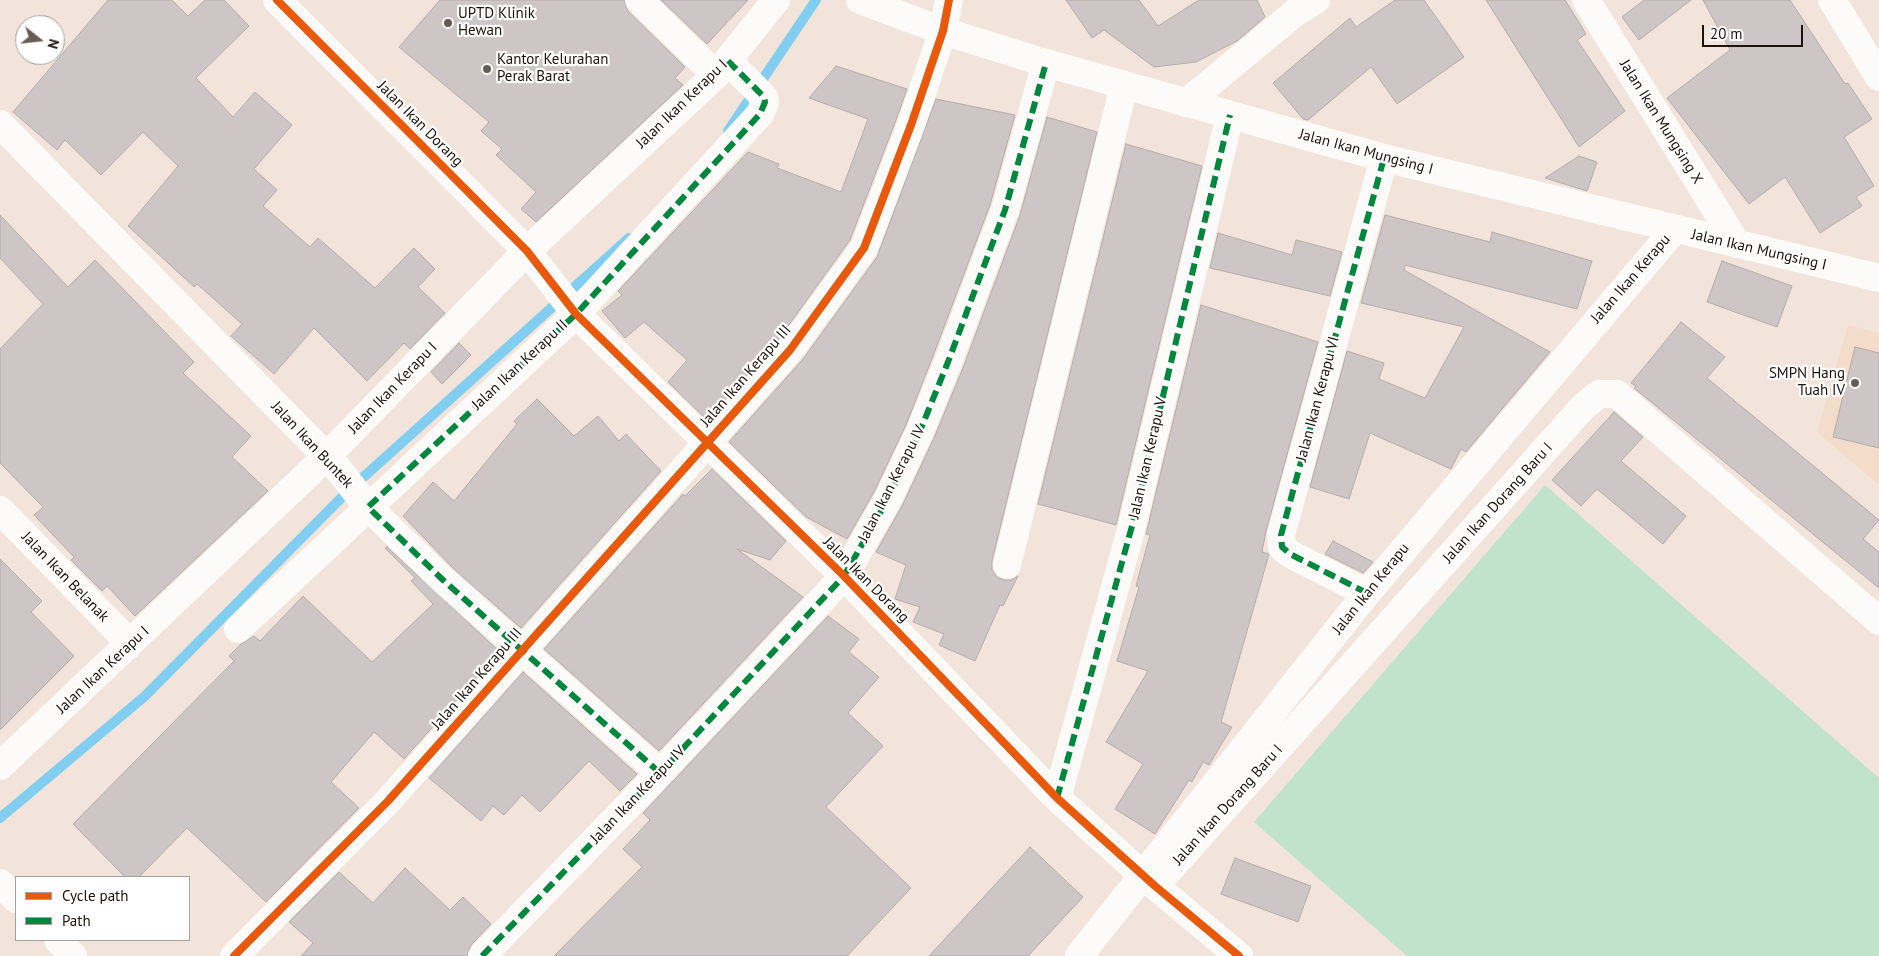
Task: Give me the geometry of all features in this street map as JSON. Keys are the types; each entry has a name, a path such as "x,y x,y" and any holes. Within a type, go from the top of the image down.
{"street":[{"name":"Jalan Ikan Dorang","path":"277,0 534,260 572,310 844,576 1057,798 1149,881 1239,956"},
{"path":"639,0 722,68"},
{"name":"Jalan Ikan Kerapu I","path":"0,766 330,461 534,260 722,68 776,0"},
{"name":"Jalan Ikan Mungsing I","path":"860,0 943,31 1186,103 1384,158 1674,230 1879,278"},
{"name":"Jalan Ikan Kerapu III","path":"234,956 388,801 790,350 864,248 892,178 943,31 949,0"},
{"path":"1186,103 1296,12 1316,0"},
{"name":"Jalan Ikan Mungsing X","path":"1586,0 1737,244"},
{"path":"1832,0 1879,77"},
{"name":"Jalan Ikan Kerapu IV","path":"482,956 660,773 844,576 888,499 920,431 948,362 1005,210 1046,62"},
{"name":"Jalan Ikan Kerapu II","path":"238,629 363,500 572,310 760,114 765,102 764,97 722,68"},
{"path":"1007,564 1124,85"},
{"name":"Jalan Ikan Kerapu V","path":"1057,798 1132,526 1230,115"},
{"name":"Jalan Ikan Buntek","path":"0,124 330,461 363,500 443,580 660,773"},
{"name":"Jalan Ikan Kerapu VI","path":"1367,593 1290,554 1282,547 1281,535 1384,158"},
{"name":"Jalan Ikan Kerapu","path":"1079,956 1149,881 1367,593 1674,230"},
{"name":"Jalan Ikan Dorang Baru I","path":"1149,881 1584,406 1599,394 1617,394 1879,621"},
{"name":"Jalan Ikan Belanak","path":"0,510 118,631 128,646"},
{"path":"0,883 15,898"},
{"path":"59,941 73,956"}],"shaded area":[{"name":"SMPN Hang Tuah IV","path":"1848,325 1879,333 1879,485 1817,432"}],"green space":[{"path":"1545,485 1879,778 1879,956 1407,956 1254,822"}],"building":[{"path":"108,0 172,0 188,16 205,0 224,0 249,26 196,78 233,117 255,92 292,125 254,169 277,190 263,206 310,247 318,238 375,288 414,248 435,269 418,287 445,313 410,349 404,343 367,381 314,328 274,374 231,336 242,324 197,284 194,287 128,226 178,166 143,132 101,175 65,140 57,150 13,112 53,65 65,65 65,51"},
{"path":"440,0 624,0 628,11 685,67 675,78 683,85 536,222 521,209 536,192 496,155 502,149 481,131 489,122 399,47"},
{"path":"661,0 748,0 707,44"},
{"path":"1066,0 1139,0 1158,26 1199,0 1257,0 1265,17 1237,41 1196,62 1154,67 1104,30 1092,38"},
{"path":"1395,0 1424,0 1464,57 1397,104 1371,67 1308,120 1303,119 1273,83 1350,18 1356,27"},
{"path":"1486,0 1565,0 1586,34 1577,40 1625,111 1579,147"},
{"path":"1644,0 1691,0 1639,40 1622,17"},
{"path":"1703,0 1790,0 1845,84 1848,83 1872,119 1844,137 1874,186 1856,197 1862,206 1820,233 1785,177 1749,204 1667,98 1730,50"},
{"path":"836,66 907,89 896,120 850,240 778,340 707,420 668,382 687,360 644,322 625,338 602,311 622,295 618,291 748,152 779,164 777,168 841,192 868,119 809,98"},
{"path":"936,99 1015,115 990,205 906,425 874,492 847,539 806,517 729,442 803,359 877,257"},
{"path":"1047,117 1097,132 992,561 992,570 997,577 1011,580 1018,576 1003,606 1000,605 975,661 939,645 944,634 913,622 920,607 895,599 906,565 876,552 902,506 934,438 963,368 1020,215"},
{"path":"1126,144 1202,166 1116,525 1038,504"},
{"path":"1579,156 1597,162 1587,191 1545,178"},
{"path":"0,215 68,287 95,260 194,362 183,373 251,436 232,457 268,491 135,616 107,586 102,591 71,560 74,557 34,515 43,507 0,463 0,349 43,304 0,258"},
{"path":"1385,215 1490,242 1492,232 1592,261 1577,309 1405,265 1404,270 1550,352 1466,452 1461,449 1451,469 1370,433 1349,499 1310,487 1347,351 1384,363 1379,379 1425,398 1464,327 1361,303"},
{"path":"1218,233 1292,255 1296,240 1342,252 1330,296 1210,268"},
{"path":"1722,261 1792,286 1777,327 1707,302"},
{"path":"1201,305 1318,342 1266,531 1262,552 1269,554 1221,722 1232,727 1209,765 1203,762 1192,782 1189,780 1155,834 1115,809 1143,764 1106,742 1148,671 1117,661 1139,587 1136,586 1150,535 1146,534"},
{"path":"1681,322 1725,357 1707,378 1879,520 1863,539 1879,552 1879,588 1634,388 1636,386 1631,383"},
{"path":"459,343 471,355 442,384 431,372"},
{"path":"1855,347 1879,353 1879,448 1833,437"},
{"path":"537,399 574,436 598,416 619,441 626,434 661,471 521,628 454,569 403,516 433,482 454,501 517,424 514,421"},
{"path":"1614,412 1643,437 1621,461 1686,516 1663,544 1597,489 1581,506 1552,480"},
{"path":"712,469 786,541 770,560 737,549 803,597 659,751 544,649 683,494 685,496"},
{"path":"1333,541 1373,562 1363,573 1325,554"},
{"path":"387,547 500,652 404,759 374,732 331,782 359,808 266,902 187,828 140,876 124,876 73,824 234,661 229,656 241,644 254,636 260,641 303,596 372,662 433,604 411,581 415,578 385,548"},
{"path":"0,559 42,601 31,612 74,656 0,730"},
{"path":"828,616 859,639 849,652 879,677 848,713 883,746 826,807 911,888 847,956 554,956 642,867 623,849 650,820 643,813"},
{"path":"523,672 637,774 620,791 589,761 540,812 522,795 504,815 493,806 481,821 429,778"},
{"path":"1030,847 1083,897 1028,956 929,956"},
{"path":"1235,858 1311,886 1298,922 1221,894"},
{"path":"405,868 450,910 463,897 491,924 471,945 467,956 301,956 313,943 289,922 339,872 373,903"}],"waterway":[{"path":"728,131 816,0"},
{"path":"0,818 145,696 348,491 629,238"}],"marked path":[{"path":"660,773 443,580 368,507 576,314 760,114 765,102 764,97 728,61"},
{"path":"482,956 660,773 844,576 888,499 920,431 948,362 1005,210 1046,63"},
{"path":"1057,798 1132,526 1230,115"},
{"path":"1367,593 1290,554 1282,547 1281,535 1384,158"}],"cycle path":[{"path":"277,0 527,251 576,314 844,576 1057,798 1155,886 1239,956"},
{"path":"234,956 388,801 790,350 864,248 911,125 943,31 949,0"}],"place":[{"name":"UPTD Klinik Hewan","path":"448,23"},
{"name":"Kantor Kelurahan Perak Barat","path":"487,69"},
{"name":"SMPN Hang Tuah IV","path":"1855,383"}]}
